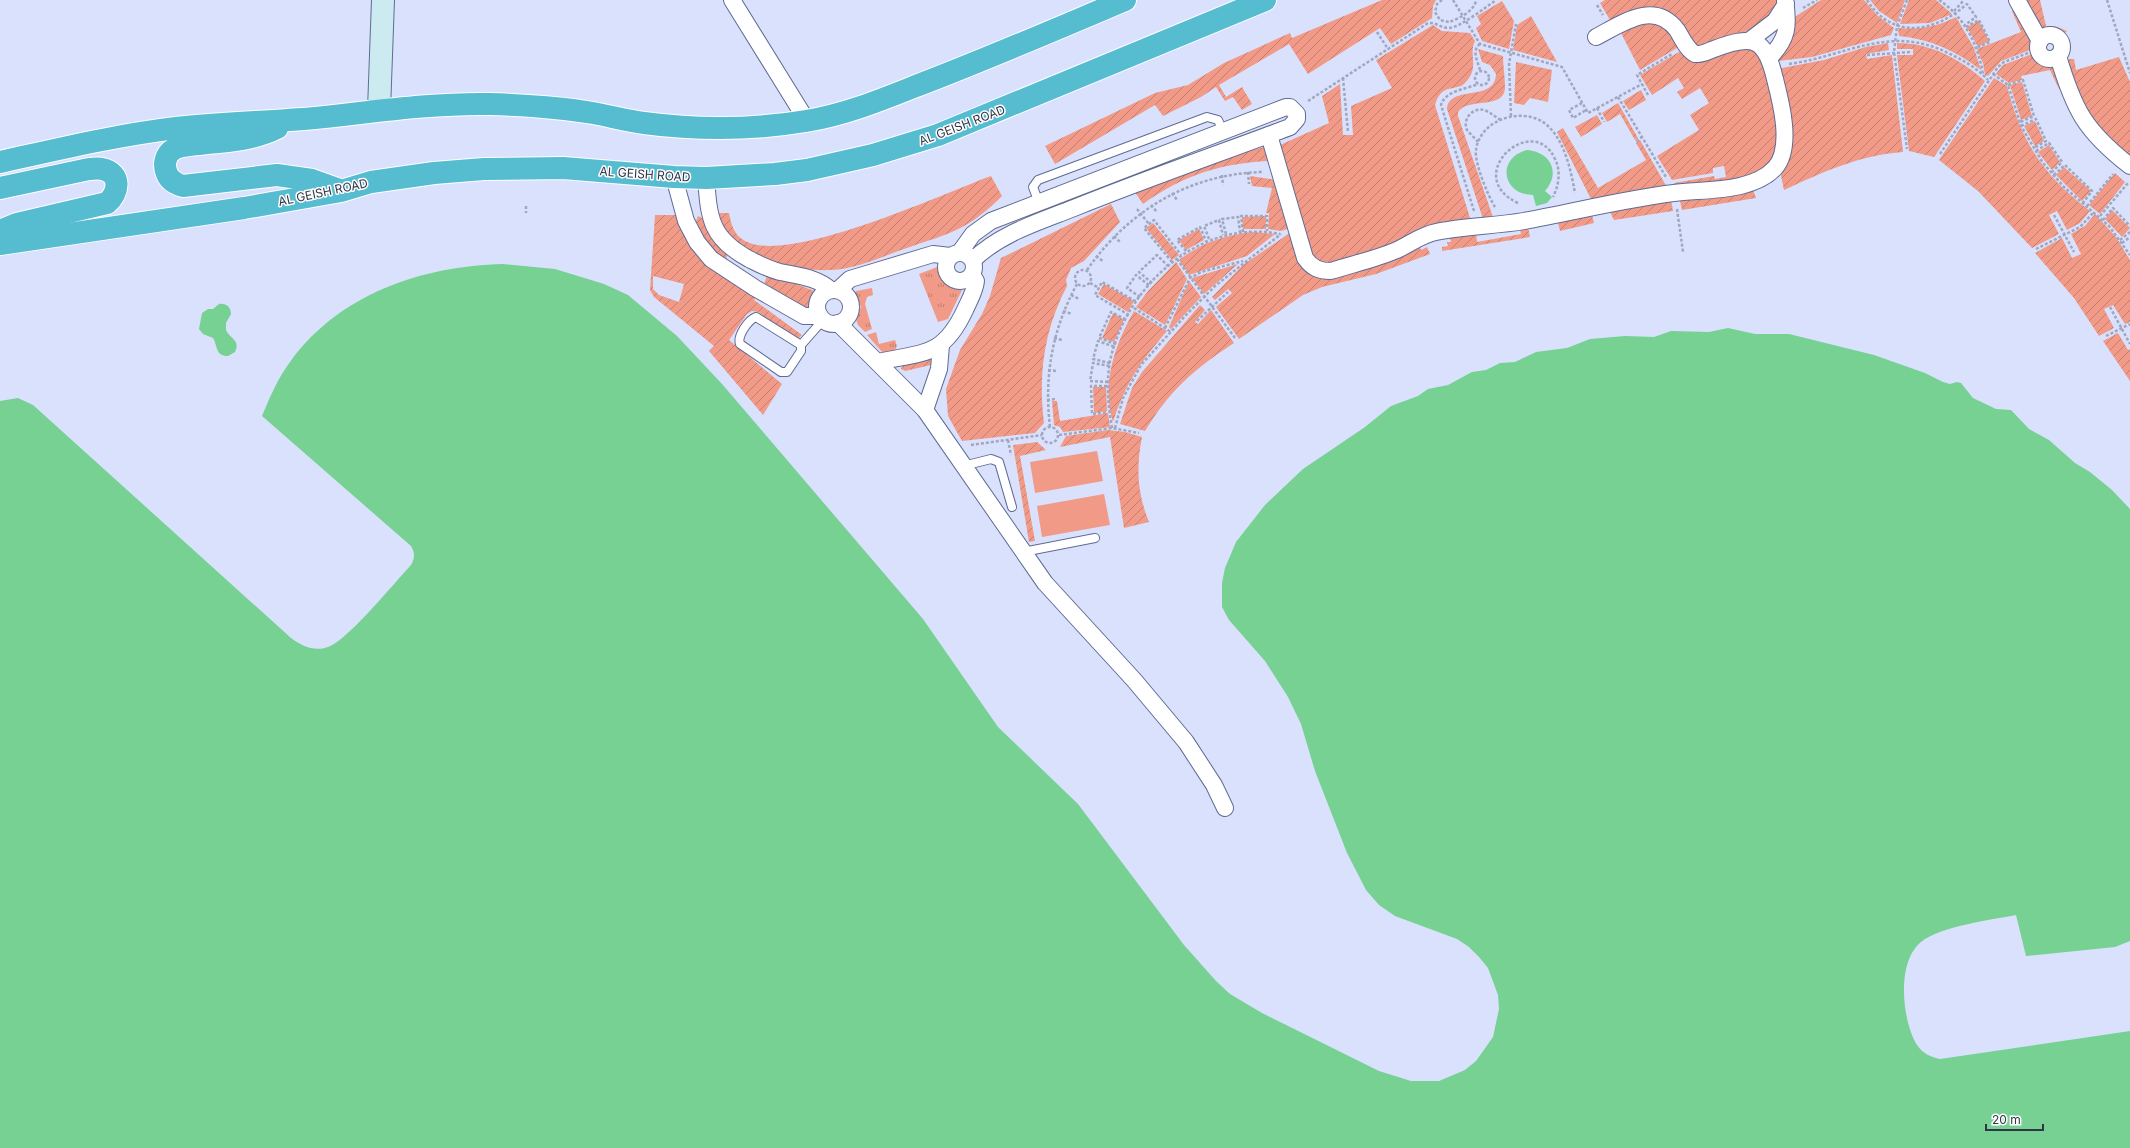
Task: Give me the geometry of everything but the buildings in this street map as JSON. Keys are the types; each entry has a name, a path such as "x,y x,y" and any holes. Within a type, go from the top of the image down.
{"highway":[{"name":"AL GEISH ROAD","path":"0,244 195,215 341,191 384,180 484,169 571,168 674,177 706,178 775,174 808,170 906,146 1002,110 1209,22 1265,0"},
{"path":"0,162 126,135 221,123 292,120 432,105 486,104 539,106 590,113 642,123 694,128 746,128 807,121 865,105 905,91 1032,40 1115,2"},
{"path":"292,120 274,129 243,139 184,146 174,149 166,157 165,168 167,174 173,182 183,186 277,175 312,180 341,191"},
{"path":"0,188 89,169 102,168 110,172 116,180 117,189 114,197 107,203 18,224 0,231"}],"street":[{"path":"379,110 383,0"},
{"path":"732,0 807,121"},
{"path":"2017,0 2040,45 2046,36 2057,37 2062,46 2058,56 2070,92 2088,127 2110,151 2125,173"},
{"path":"1596,37 1637,16 1650,13 1657,14 1670,21 1692,53 1699,54 1736,41 1750,40 1768,29 1781,13 1786,2"},
{"path":"1770,62 1787,30 1788,19 1786,2"},
{"path":"1269,134 1305,258 1313,267 1325,272 1331,272 1395,250 1428,234 1536,218 1674,193 1737,187 1767,175 1779,162 1785,136 1781,106 1766,51 1750,40"},
{"path":"878,362 922,352 941,345 950,336 974,291 976,281 964,261 967,240 982,227 992,221 1286,107 1294,110 1297,119 1294,124 1126,187 1015,232 964,261 933,254 850,279 835,290 820,297 818,303 827,320 878,362 924,410 1045,583 1170,722 1200,764 1225,808"},
{"path":"674,177 680,206 691,233 703,250 727,271 804,316 827,320 849,316 851,304 849,297 816,280 768,268 738,253 720,238 714,228 708,205 706,178"},
{"path":"727,271 738,253"},
{"path":"758,289 768,268"},
{"path":"924,410 939,369 941,345"}],"lane":[{"path":"1039,203 1033,187 1034,182 1038,180 1207,117 1218,120 1223,131"},
{"path":"801,345 758,317 751,319 739,338 740,344 784,373 789,369 801,351 801,345 827,320"},
{"path":"962,466 991,460 999,462 1012,507"},
{"path":"1023,552 1094,538"}],"path":[{"path":"1442,0 1435,12 1440,20 1448,22 1462,16 1474,7 1476,0"},
{"path":"1453,0 1480,44 1562,67 1588,113 1642,84"},
{"path":"1867,0 1882,17 1897,26 1918,28 1931,26 1967,4 1976,17 1965,26"},
{"path":"1907,0 1897,26 1894,39 1894,52 1907,149"},
{"path":"1955,12 1964,0"},
{"path":"2107,0 2130,73"},
{"path":"1294,110 1428,23 1450,28 1496,1"},
{"path":"1941,1 1955,12 1965,26 1976,48 1983,75"},
{"path":"1965,26 1979,20 1990,42 1976,48"},
{"path":"1511,116 1510,53 1516,24"},
{"path":"1377,32 1388,49"},
{"path":"1770,62 1828,56 1894,39 1928,44 1958,57 1988,80"},
{"path":"1480,44 1476,46 1475,52 1480,70"},
{"path":"1940,154 1988,80 2004,62 2040,45"},
{"path":"1648,95 1637,75 1687,46"},
{"path":"1867,55 1912,52"},
{"path":"1478,84 1474,77 1480,70"},
{"path":"1479,227 1441,105 1448,95 1478,84 1486,84 1488,80 1487,73 1480,70"},
{"path":"1993,74 2008,85 2021,126 2051,173 2083,203 2100,216 2121,241 2130,255"},
{"path":"1343,78 1348,132"},
{"path":"2008,85 2023,80 2034,116 2020,122"},
{"path":"1618,97 1674,193 1683,252"},
{"path":"1582,103 1568,110 1573,118 1586,110"},
{"path":"1597,108 1604,122"},
{"path":"1478,142 1467,129 1466,119 1469,114 1473,111 1483,110 1501,120"},
{"path":"1536,218 1526,207 1507,197 1498,185 1496,179 1498,165 1505,152 1510,147 1523,142 1530,141 1543,146 1553,155 1557,163 1558,186 1548,208 1536,218 1524,216 1521,213 1500,210 1493,204 1476,158 1478,142 1484,133 1501,120 1511,116 1530,116 1548,126 1554,134 1569,166 1579,209"},
{"path":"2021,126 2036,120 2046,141 2034,148"},
{"path":"1636,141 1642,137"},
{"path":"2036,151 2049,144 2062,162 2051,173"},
{"path":"2054,175 2065,165 2092,191 2083,203"},
{"path":"1248,172 1249,184"},
{"path":"1087,270 1096,256 1114,236 1140,213 1172,192 1222,175 1248,172 1281,172"},
{"path":"2087,206 2125,173"},
{"path":"2100,216 2125,173"},
{"path":"1222,175 1224,185"},
{"path":"1172,192 1177,200"},
{"path":"1151,205 1157,212"},
{"path":"526,206 526,213"},
{"path":"2103,220 2113,208 2130,226"},
{"path":"1137,209 1149,224"},
{"path":"2036,249 2065,235 2084,223 2094,212"},
{"path":"2054,214 2074,252"},
{"path":"1224,235 1222,219 1238,216 1241,232"},
{"path":"1241,232 1241,216 1267,216 1267,231"},
{"path":"1172,262 1144,228 1154,220 1182,255"},
{"path":"1208,240 1204,226 1219,220 1224,235"},
{"path":"1113,428 1123,398 1134,375 1171,332 1204,297 1246,260 1296,224"},
{"path":"1186,251 1177,240 1188,232 1200,227 1208,240"},
{"path":"1113,428 1108,412 1107,384 1115,345 1129,315 1140,297 1151,284 1172,262 1186,251 1208,240 1241,232 1267,231 1281,234"},
{"path":"2121,241 2130,232"},
{"path":"1114,236 1121,243"},
{"path":"2121,241 2130,237"},
{"path":"1151,284 1140,272 1144,267 1157,255 1168,266"},
{"path":"1096,256 1104,262"},
{"path":"1176,259 1234,338"},
{"path":"1165,328 1190,278 1201,272 1246,260"},
{"path":"1050,427 1047,400 1048,370 1054,338 1063,311 1076,284 1075,274 1081,269 1087,270"},
{"path":"1076,284 1085,286 1090,282 1091,277 1087,270"},
{"path":"1140,297 1127,288 1136,275 1151,284"},
{"path":"1090,282 1099,288"},
{"path":"1129,315 1095,295 1102,282 1137,302"},
{"path":"1197,321 1228,292"},
{"path":"1071,295 1080,298"},
{"path":"2110,307 2130,344"},
{"path":"1134,308 1171,332"},
{"path":"1063,311 1072,314"},
{"path":"1115,345 1099,338 1111,312 1127,320"},
{"path":"2106,336 2130,324"},
{"path":"1054,338 1062,340"},
{"path":"1110,365 1093,359 1098,342 1115,345"},
{"path":"1107,384 1090,382 1090,376 1093,363 1110,365"},
{"path":"1048,370 1057,371"},
{"path":"1107,384 1090,386 1092,414 1108,412"},
{"path":"1047,400 1056,399"},
{"path":"1050,427 1056,429 1059,435 1058,440 1051,444 1046,442 1042,435 1044,430 1050,427"},
{"path":"1059,435 1113,428 1139,433"},
{"path":"950,448 1042,435"}],"green space":[{"path":"1382,0 1436,0 1433,6 1432,18 1391,44 1380,28 1308,74 1289,44 1219,85 1226,97 1242,87 1252,104 1242,110 1233,97 1225,101 1216,87 1201,97 1163,116 1155,105 1055,164 1045,146 1155,93 1188,85 1224,63 1290,33 1292,38"},
{"path":"1605,0 1781,0 1765,24 1700,49 1661,9 1650,6 1610,20 1600,3"},
{"path":"1821,0 1864,0 1878,16 1894,28 1891,35 1812,57 1778,61 1785,51 1789,41 1793,18"},
{"path":"1870,0 1905,0 1897,23 1879,11"},
{"path":"1909,0 1936,0 1952,14 1930,23 1900,24"},
{"path":"2023,0 2040,0 2046,26 2055,26 2067,31 2063,35 2052,30 2038,30"},
{"path":"1502,1 1514,21 1509,49 1482,41 1476,28 1481,24 1477,16"},
{"path":"2018,9 2035,48 2001,61 1988,76 1985,75 1983,63 1977,49 2021,32 2012,11"},
{"path":"1531,16 1557,62 1513,50 1517,25"},
{"path":"1956,17 1974,48 1981,70 1962,57 1942,47 1921,40 1899,36 1898,28 1914,29 1928,27"},
{"path":"1653,18 1682,45 1640,70 1621,33 1639,22"},
{"path":"1979,21 1989,41 1978,47 1967,27"},
{"path":"1433,25 1442,31 1470,33 1475,41 1473,46 1473,66 1470,76 1462,85 1446,90 1442,93 1435,105 1471,221 1327,267 1312,260 1280,145 1329,123 1322,96 1340,84 1343,135 1353,135 1351,106 1392,88 1376,60"},
{"path":"1739,43 1760,53 1778,122 1775,162 1742,180 1676,188 1674,183 1714,176 1715,179 1726,177 1724,166 1713,168 1713,173 1672,180 1657,156 1699,130 1690,115 1709,103 1700,88 1682,99 1677,92 1684,88 1678,78 1652,95 1640,75 1684,49"},
{"path":"1888,43 1889,50 1866,54 1867,59 1892,55 1903,152 1872,157 1842,165 1784,190 1780,171 1777,69 1824,60 1866,47"},
{"path":"1897,43 1933,49 1955,59 1985,81 1934,157 1909,151 1897,55 1913,55 1913,49 1897,49"},
{"path":"1478,49 1503,56 1505,84 1503,95 1499,99 1469,105 1458,112 1458,116 1493,217 1483,219 1447,109 1450,102 1455,97 1481,91 1494,83 1496,74 1490,65 1482,62"},
{"path":"2037,52 2043,60 2053,62 2064,88 2059,89 2050,70 2021,76 2022,80 2009,83 1996,74 2003,65"},
{"path":"2119,57 2130,82 2130,162 2089,118 2068,66 2069,59 2074,59 2076,70"},
{"path":"1516,62 1552,70 1548,102 1530,98 1524,105 1514,103"},
{"path":"1994,78 2007,86 2019,124 2036,156 2060,185 2090,211 2080,223 2067,230 2057,211 2049,215 2059,234 2032,248 1978,191 1939,160"},
{"path":"2022,82 2032,116 2021,120 2010,85"},
{"path":"1641,90 1646,100 1629,110 1623,101"},
{"path":"1618,103 1638,138 1635,140 1620,114 1607,122 1602,113"},
{"path":"1597,115 1602,124 1581,137 1575,127"},
{"path":"2035,121 2044,141 2035,146 2024,126"},
{"path":"1563,128 1598,188 1646,160 1636,143 1640,140 1668,189 1593,203 1557,132"},
{"path":"2049,145 2060,162 2052,170 2038,152"},
{"path":"1268,146 1273,161 1238,164 1205,172 1173,185 1143,204 1132,188 1229,156"},
{"path":"2064,167 2091,191 2082,201 2056,175"},
{"path":"2115,173 2125,182 2100,214 2089,205"},
{"path":"991,176 1002,196 993,205 969,223 957,230 870,262 841,269 815,270 792,267 751,253 731,238 726,231 719,213 729,213 732,225 738,236 745,241 766,246 795,244 829,236 866,224"},
{"path":"1250,176 1277,180 1289,227 1287,229 1280,231 1268,229 1269,213 1266,213 1272,188 1252,186"},
{"path":"1751,185 1756,198 1682,210 1679,197"},
{"path":"1671,199 1673,211 1614,220 1608,208"},
{"path":"1111,204 1120,222 1084,261 1071,268 1066,280 1067,286 1053,319 1048,336 1043,370 1042,405 1044,423 1035,433 962,441 948,416 946,389 960,350 982,314 990,296 1001,258"},
{"path":"2112,210 2130,228 2122,237 2105,219"},
{"path":"1591,211 1594,223 1560,231 1557,219"},
{"path":"2095,214 2116,237 2130,260 2130,322 2125,324 2113,305 2104,309 2114,328 2099,336 2074,298 2035,253 2062,238 2072,258 2081,254 2071,234 2085,226"},
{"path":"655,215 676,215 690,242 708,263 730,281 757,296 754,300 802,335 798,339 758,312 752,311 747,314 729,340 782,384 763,415 709,351 714,346 654,297 650,290","holes":["653,276 684,284 679,302 659,295 653,289"]},
{"path":"698,216 702,218 711,237 727,255 726,261 724,261 706,243 696,221"},
{"path":"1266,216 1266,229 1243,229 1242,217"},
{"path":"1153,223 1179,255 1172,260 1146,228"},
{"path":"1528,227 1530,237 1442,251 1442,247 1448,246 1447,242 1451,242 1450,237 1476,233 1477,242 1521,234 1520,229 1497,233 1496,229"},
{"path":"1199,229 1204,240 1186,250 1179,240"},
{"path":"1294,230 1309,268 1419,244 1421,250 1427,247 1430,254 1376,274 1322,287 1303,295 1239,339 1216,307 1232,293 1228,289 1215,300 1212,297 1243,265"},
{"path":"1252,232 1275,234 1247,256 1189,275 1179,260 1205,244 1232,235"},
{"path":"1176,262 1187,279 1165,325 1136,307 1148,291"},
{"path":"1238,264 1204,294 1192,278"},
{"path":"937,267 944,279 962,290 948,319 938,322 919,274"},
{"path":"768,273 817,292 813,300 811,310 764,284"},
{"path":"1189,281 1201,297 1171,329 1169,327"},
{"path":"1104,284 1134,301 1128,312 1098,294"},
{"path":"872,288 873,295 867,297 865,304 872,329 865,332 858,325 855,317 861,307 854,294 856,291"},
{"path":"1200,305 1205,310 1195,322 1198,324 1211,310 1234,343 1206,362 1184,381 1164,403 1145,431 1120,424 1132,388 1142,372"},
{"path":"1134,311 1167,331 1141,363 1123,395 1113,422 1110,408 1109,379 1121,337"},
{"path":"1113,313 1124,320 1114,342 1102,338"},
{"path":"876,332 879,344 895,340 897,346 894,352 884,354 867,335"},
{"path":"2118,333 2128,350 2130,349 2130,381 2103,341"},
{"path":"929,358 932,361 931,365 905,371 901,369 903,365"},
{"path":"1093,387 1106,387 1107,411 1094,413"},
{"path":"1052,401 1057,401 1060,421 1108,413 1110,427 1063,432 1060,427 1054,425"},
{"path":"1108,430 1125,432 1142,437 1138,470 1142,501 1149,522 1124,528 1110,437 1060,447 1066,436"},
{"path":"1037,442 1046,450 1020,456 1035,541 1029,542 1013,445"},
{"path":"1097,451 1103,481 1035,493 1030,462"},
{"path":"1104,494 1110,525 1042,537 1037,506"}],"shaded area":[{"path":"1527,150 1542,155 1547,159 1551,164 1553,171 1550,184 1545,191 1552,197 1547,203 1536,206 1533,195 1523,193 1515,189 1509,183 1507,176 1507,168 1510,160 1517,154"},
{"path":"503,264 555,269 604,284 628,295 677,336 722,384 923,619 998,727 1078,804 1184,945 1216,981 1230,994 1262,1013 1379,1071 1411,1081 1439,1081 1465,1070 1476,1061 1493,1037 1499,1009 1498,995 1488,968 1469,947 1457,939 1395,916 1379,905 1366,890 1347,853 1315,771 1301,724 1288,697 1265,661 1229,620 1222,607 1222,583 1225,568 1236,542 1265,505 1303,469 1365,427 1391,406 1418,396 1428,389 1448,385 1472,372 1486,370 1500,363 1515,362 1536,352 1567,348 1590,339 1625,336 1654,337 1671,331 1709,332 1728,328 1755,334 1789,334 1874,355 1925,373 1950,384 1957,382 1961,383 1973,398 1996,409 2011,410 2029,429 2049,440 2075,463 2090,472 2112,490 2130,509 2130,941 2115,947 2026,956 2016,915 1953,928 1930,936 1921,942 1913,951 1908,963 1905,977 1905,1007 1912,1035 1917,1045 1927,1055 1940,1059 2130,1031 2130,1148 0,1148 0,401 18,398 33,405 291,638 308,647 318,649 328,647 347,634 371,610 411,565 414,558 414,553 411,546 262,416 271,395 290,362 310,338 333,318 358,302 384,288 413,278 473,266"},
{"path":"219,304 226,305 230,309 231,314 226,323 226,330 237,345 235,352 228,356 221,354 213,338 203,334 199,329 202,313 208,309 213,309"}]}
